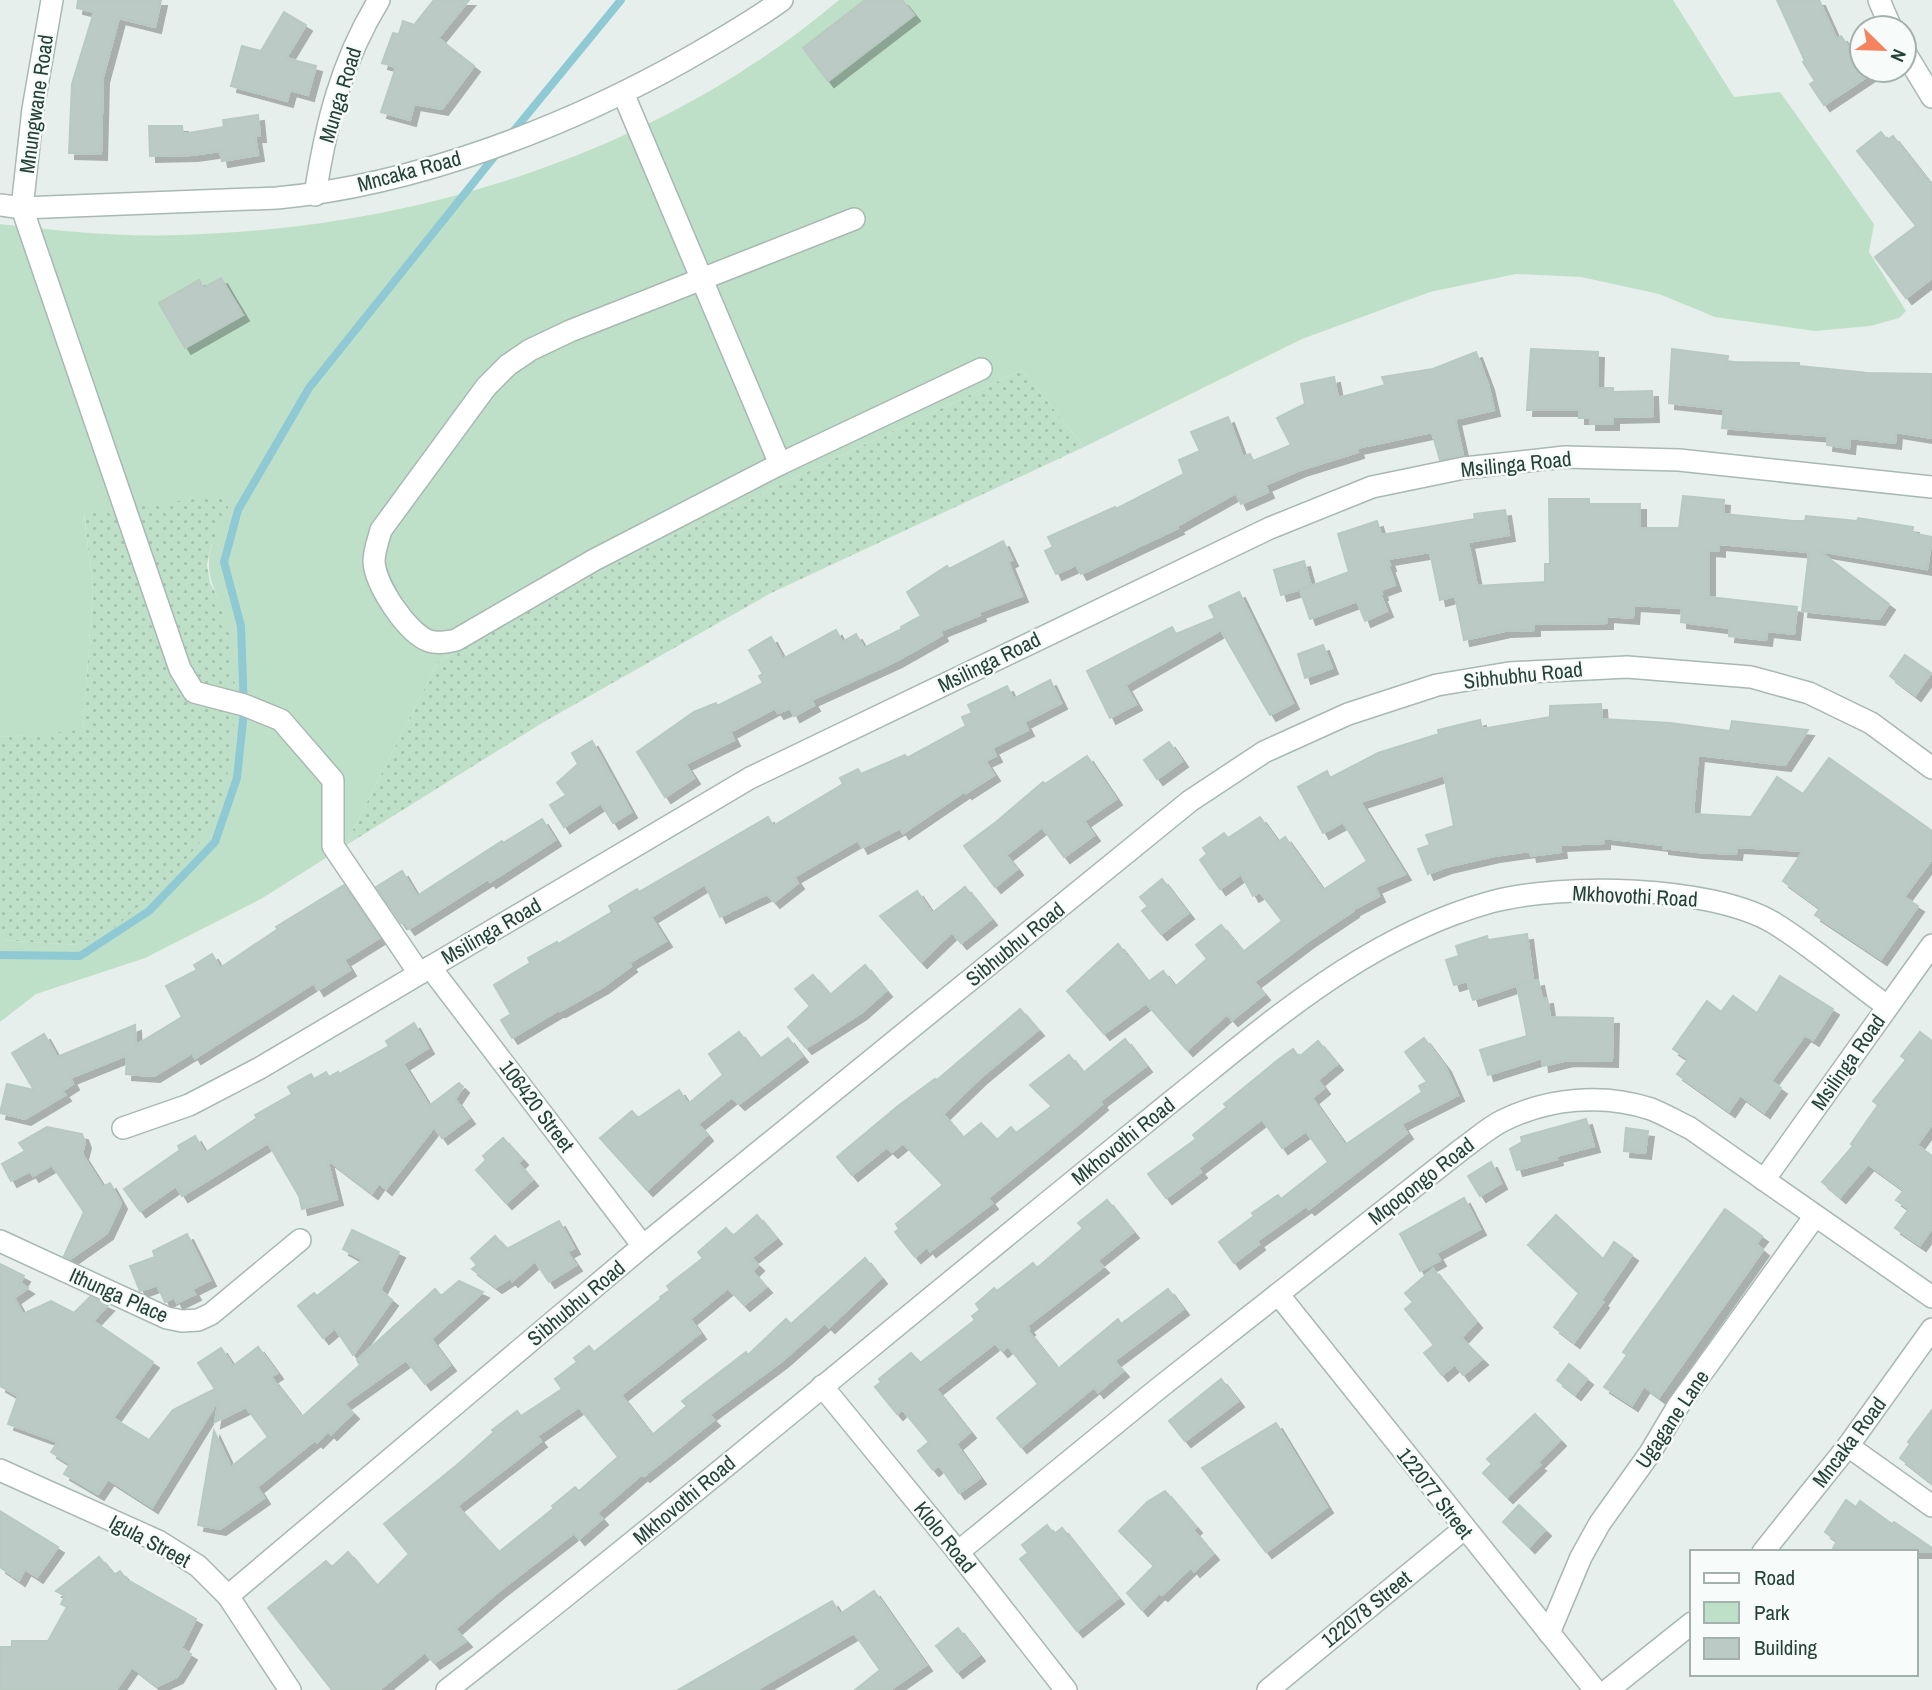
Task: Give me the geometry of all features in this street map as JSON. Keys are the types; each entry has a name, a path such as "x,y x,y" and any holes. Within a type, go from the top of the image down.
{"street":[{"name":"Mnungwane Road","path":"22,208 33,109 52,0"},
{"name":"Munga Road","path":"315,195 325,135 341,79 360,30 379,0"},
{"name":"Mncaka Road","path":"0,205 22,208 315,195 439,166 548,127 623,93 754,21 782,0"},
{"path":"1918,74 1932,97"},
{"path":"623,93 780,464"},
{"name":"106420 Street","path":"22,208 180,669 194,692 244,705 281,720 332,780 333,846 424,970 643,1246"},
{"path":"854,219 570,331 530,350 508,365 486,387 381,530 375,548 377,579 388,599 417,634 431,642 456,640 594,560 780,464 981,369"},
{"name":"Msilinga Road","path":"123,1128 189,1105 260,1068 750,778 1270,528 1372,487 1464,468 1564,457 1679,460 1932,486"},
{"name":"Sibhubhu Road","path":"228,1596 643,1246 1190,801 1264,752 1348,714 1437,685 1508,673 1627,667 1751,677 1809,692 1871,723 1932,768"},
{"name":"Mkhovothi Road","path":"447,1690 589,1579 1272,1020 1356,961 1430,922 1494,901 1581,889 1672,895 1727,903 1772,922 1887,1006"},
{"name":"Msilinga Road","path":"1764,1180 1932,944"},
{"name":"Mqoqongo Road","path":"958,1552 1278,1294 1491,1128 1501,1121 1544,1105 1578,1099 1616,1100 1652,1110 1690,1128 1932,1297"},
{"name":"Ugagane Lane","path":"1549,1633 1581,1557 1600,1523 1650,1453 1678,1406 1815,1216"},
{"name":"Ithunga Place","path":"0,1241 141,1307 182,1321 198,1320 211,1314 299,1240"},
{"name":"122077 Street","path":"1278,1294 1595,1690"},
{"name":"Mncaka Road","path":"1765,1550 1848,1446 1932,1329"},
{"name":"Klolo Road","path":"822,1386 958,1552 1066,1690"},
{"path":"1848,1446 1932,1506"},
{"name":"Igula Street","path":"0,1470 158,1541 198,1566 228,1596 290,1690"},
{"name":"122078 Street","path":"1268,1690 1464,1529"},
{"path":"1608,1690 1690,1625"}],"green space":[{"path":"839,0 1673,0 1734,97 1780,92 1874,224 1869,252 1906,311 1899,318 1870,326 1815,331 1715,317 1659,294 1581,277 1516,274 1430,292 1302,339 1084,447 1022,370 613,564 438,662 345,846 261,899 145,958 36,994 0,1022 0,940 80,945 220,601 213,586 209,559 215,535 233,495 84,514 93,590 83,731 0,737 0,224 89,233 179,235 268,229 356,217 444,199 529,173 612,140 692,101 768,54"},
{"path":"1022,370 1084,447 771,593 542,723 345,846 438,662 613,564"},
{"path":"234,494 211,546 207,565 210,583 220,601 230,637 235,689 233,753 214,825 172,876 113,929 80,945 0,940 0,737 83,730 93,590 84,513"}],"building":[{"path":"78,0 161,0 155,27 119,18 103,77 101,154 69,153 72,84 94,12 77,8"},
{"path":"434,0 469,0 438,38 474,66 442,109 414,104 410,120 381,112 396,67 382,63 393,33 399,34 403,21 414,25"},
{"path":"865,0 902,0 914,15 828,81 803,48"},
{"path":"1777,0 1819,0 1837,40 1841,36 1848,46 1848,84 1856,84 1824,105 1810,84 1815,81 1803,62 1805,61"},
{"path":"284,12 306,25 286,58 316,66 308,95 290,90 287,101 231,86 242,46 261,51"},
{"path":"258,115 260,136 255,136 258,155 222,161 220,151 150,156 149,126 182,126 183,134 224,127 223,120"},
{"path":"1881,132 1887,140 1893,136 1932,186 1932,278 1906,298 1875,257 1916,226 1857,151"},
{"path":"221,278 243,315 185,348 159,303 199,280 203,288"},
{"path":"1531,349 1598,352 1597,388 1613,388 1613,392 1652,391 1653,416 1613,417 1613,424 1590,424 1590,418 1579,418 1579,410 1527,410"},
{"path":"1672,349 1728,356 1727,362 1799,363 1799,366 1868,373 1932,374 1932,438 1896,432 1895,443 1850,438 1849,448 1827,445 1828,436 1722,428 1724,409 1669,403"},
{"path":"1476,352 1494,410 1455,419 1463,455 1440,460 1432,432 1357,448 1358,452 1300,470 1265,485 1268,492 1241,504 1236,493 1177,526 1178,528 1081,574 1076,565 1056,574 1045,551 1053,547 1048,537 1115,507 1116,509 1184,474 1179,460 1200,451 1191,432 1228,417 1243,457 1250,454 1253,461 1291,445 1277,418 1305,404 1301,384 1334,377 1338,398 1385,385 1382,377 1433,369"},
{"path":"1683,496 1724,500 1723,514 1794,521 1805,521 1806,516 1857,521 1858,518 1913,527 1912,533 1932,537 1927,569 1819,551 1889,604 1879,619 1802,611 1809,552 1719,544 1719,551 1709,550 1709,597 1797,607 1794,634 1767,631 1766,640 1729,636 1730,628 1681,622 1682,608 1634,605 1633,618 1607,616 1607,623 1534,624 1534,630 1505,631 1464,640 1455,596 1440,600 1430,552 1388,559 1395,585 1381,590 1387,611 1365,621 1357,601 1310,619 1300,590 1349,572 1338,534 1377,521 1381,535 1475,519 1474,514 1505,510 1509,535 1468,542 1477,586 1545,582 1545,564 1550,564 1549,499 1589,499 1589,504 1640,504 1640,528 1679,528"},
{"path":"1003,541 1012,560 1008,562 1022,596 979,612 980,615 940,631 942,635 896,661 811,700 814,705 794,716 790,708 778,713 775,708 730,732 734,740 685,764 694,778 665,797 637,752 694,712 716,703 717,706 763,683 759,676 763,674 749,650 771,637 783,659 836,630 842,642 856,634 864,648 921,616 907,592 947,566 949,569"},
{"path":"1304,561 1311,586 1281,595 1274,570"},
{"path":"1239,592 1293,703 1270,715 1221,630 1125,685 1136,704 1110,718 1087,671 1172,627 1176,634 1215,618 1209,606"},
{"path":"1323,645 1332,668 1305,678 1298,654"},
{"path":"1905,655 1931,673 1915,695 1890,676"},
{"path":"1050,680 1061,703 1024,722 1028,730 992,748 996,756 985,761 994,775 903,833 900,828 862,848 858,840 794,877 798,883 774,902 767,894 720,917 705,884 651,917 666,941 629,963 631,966 603,987 512,1038 501,1020 511,1014 494,985 530,963 528,958 557,942 558,944 612,912 609,906 637,889 639,892 768,817 773,826 843,784 840,778 858,769 861,774 905,755 907,758 966,726 962,717 972,713 968,705 1007,686 1013,699"},
{"path":"1601,704 1602,719 1670,723 1730,731 1732,721 1808,730 1785,765 1698,755 1693,814 1751,817 1777,777 1803,794 1829,758 1932,831 1932,859 1904,897 1918,906 1881,959 1815,915 1820,908 1783,881 1803,851 1737,847 1736,854 1697,852 1604,838 1604,843 1560,845 1561,852 1531,856 1530,851 1494,856 1428,874 1418,849 1430,845 1426,835 1454,826 1444,775 1360,802 1405,874 1375,887 1379,896 1352,910 1254,982 1264,994 1232,1020 1227,1014 1187,1050 1146,1003 1104,1034 1067,991 1118,944 1148,982 1163,971 1175,987 1207,959 1196,945 1221,925 1243,952 1282,921 1260,892 1253,896 1241,874 1220,889 1200,860 1207,854 1203,848 1224,833 1228,838 1260,817 1278,842 1285,837 1323,890 1367,861 1343,822 1323,833 1298,787 1327,771 1330,778 1378,753 1439,734 1438,730 1480,720 1482,729 1550,717 1550,706"},
{"path":"592,741 631,812 613,823 601,803 564,827 550,805 566,795 557,783 578,764 572,753"},
{"path":"1169,742 1182,761 1157,779 1144,760"},
{"path":"1087,756 1116,799 1084,821 1094,835 1064,857 1042,827 1006,855 1017,869 995,887 964,846 1043,782 1045,784"},
{"path":"542,819 555,840 409,929 404,922 401,923 376,887 402,871 417,896 502,841 503,843"},
{"path":"1162,879 1188,913 1161,934 1142,911 1148,906 1140,897"},
{"path":"344,885 379,938 344,960 350,970 318,990 314,983 195,1058 192,1053 154,1076 126,1074 127,1055 70,1078 73,1084 62,1091 65,1095 25,1119 0,1113 7,1084 34,1090 12,1053 44,1034 57,1057 135,1025 136,1045 182,1017 166,986 197,970 194,965 212,954 220,968 278,929 276,927"},
{"path":"965,887 991,919 961,943 952,932 921,962 880,916 917,891 932,913"},
{"path":"1527,934 1533,980 1473,1000 1467,981 1454,985 1446,960 1459,956 1456,946 1487,936 1488,940"},
{"path":"865,965 886,991 861,1013 806,1048 788,1027 810,1006 795,989 813,975 830,995"},
{"path":"1780,976 1833,1009 1813,1040 1805,1035 1771,1081 1781,1088 1764,1112 1740,1095 1729,1111 1677,1074 1688,1059 1673,1049 1707,1001 1721,1012 1733,996 1757,1013"},
{"path":"1538,980 1542,999 1547,998 1550,1017 1613,1018 1612,1061 1568,1060 1543,1066 1542,1058 1488,1075 1480,1050 1527,1036 1517,985"},
{"path":"1020,1009 1038,1030 980,1078 943,1114 963,1138 981,1123 997,1140 1011,1127 1016,1133 1052,1106 1030,1085 1069,1055 1083,1073 1125,1039 1146,1066 1100,1101 1102,1104 988,1198 992,1203 930,1251 927,1247 915,1257 895,1232 899,1229 896,1224 943,1185 903,1143 892,1152 887,1147 852,1175 837,1157 898,1106 937,1080"},
{"path":"414,1023 428,1048 403,1064 429,1106 459,1083 463,1087 455,1099 469,1118 442,1138 434,1127 386,1189 379,1183 372,1193 327,1159 337,1199 302,1209 299,1196 268,1143 182,1196 176,1186 140,1211 124,1189 180,1150 178,1146 195,1136 205,1153 257,1118 255,1115 292,1094 288,1087 311,1074 314,1079 326,1072 329,1077 338,1072 339,1074 389,1046 386,1041"},
{"path":"739,1032 760,1059 788,1038 802,1056 739,1104 732,1097 698,1124 707,1135 647,1190 600,1138 632,1111 638,1118 679,1090 688,1104 723,1075 709,1054"},
{"path":"1920,1032 1932,1041 1932,1124 1917,1145 1932,1156 1932,1228 1920,1245 1895,1228 1909,1209 1896,1200 1904,1190 1868,1164 1840,1197 1822,1182 1853,1146 1851,1144 1878,1105 1873,1101 1906,1060 1901,1056"},
{"path":"1424,1038 1445,1066 1458,1095 1401,1124 1407,1133 1309,1209 1306,1206 1257,1241 1259,1244 1234,1263 1219,1242 1254,1216 1252,1213 1278,1195 1281,1199 1328,1162 1306,1131 1282,1148 1262,1119 1198,1168 1201,1172 1166,1198 1148,1174 1196,1139 1193,1135 1227,1107 1224,1104 1279,1059 1293,1049 1299,1057 1318,1041 1337,1064 1318,1080 1324,1088 1312,1098 1345,1145 1422,1092 1419,1086 1427,1082 1405,1052"},
{"path":"1586,1119 1594,1146 1517,1170 1510,1149 1522,1142 1521,1137"},
{"path":"47,1127 82,1134 85,1142 82,1154 103,1187 110,1183 121,1203 107,1233 70,1259 64,1256 84,1212 52,1165 33,1176 30,1171 11,1181 2,1164 25,1151 19,1143"},
{"path":"1626,1128 1648,1131 1645,1153 1624,1151"},
{"path":"503,1138 522,1159 518,1163 532,1180 506,1203 476,1170 486,1160 483,1156"},
{"path":"1491,1162 1501,1183 1480,1196 1468,1176"},
{"path":"1464,1198 1480,1229 1436,1253 1440,1260 1420,1271 1400,1234"},
{"path":"1107,1200 1133,1232 1097,1261 1103,1267 1027,1326 1027,1330 1058,1369 1118,1319 1121,1324 1168,1289 1183,1309 1114,1361 1123,1371 1098,1392 1094,1387 1021,1447 997,1418 1038,1384 1008,1346 1002,1351 995,1343 936,1389 970,1432 956,1444 980,1478 959,1493 939,1465 933,1470 918,1451 929,1442 902,1409 897,1414 875,1387 881,1382 879,1379 911,1353 920,1363 975,1320 972,1316 980,1310 976,1304 994,1288 997,1291 1033,1263 1037,1268 1083,1228 1078,1223"},
{"path":"1725,1209 1762,1236 1756,1244 1763,1250 1659,1397 1644,1386 1632,1405 1604,1387 1627,1355 1623,1352"},
{"path":"757,1215 776,1238 751,1258 758,1265 752,1271 766,1287 744,1305 728,1288 690,1319 700,1333 621,1395 652,1435 687,1406 682,1401 746,1352 748,1355 786,1319 791,1324 865,1258 881,1278 829,1327 825,1323 782,1361 709,1415 714,1420 644,1476 642,1474 597,1513 602,1519 579,1539 574,1533 455,1629 466,1641 434,1663 425,1652 379,1690 332,1690 268,1608 326,1561 332,1567 348,1552 377,1586 409,1554 384,1524 457,1465 494,1432 492,1430 517,1411 521,1416 562,1389 555,1379 577,1362 574,1358 589,1346 594,1352 661,1299 660,1297 670,1290 667,1286 703,1258 698,1252 726,1228 733,1236","holes":["579,1407 618,1457 579,1491 575,1487 552,1506 554,1508 499,1552 457,1506 541,1441 537,1436"]},
{"path":"1556,1215 1603,1259 1614,1242 1632,1255 1574,1342 1554,1327 1579,1293 1528,1245"},
{"path":"559,1221 574,1248 567,1252 576,1265 549,1282 535,1261 512,1281 510,1278 496,1287 472,1269 477,1265 471,1258 495,1236 507,1249"},
{"path":"352,1230 399,1252 380,1290 392,1300 353,1355 335,1328 323,1338 298,1306 314,1293 317,1296 363,1260 343,1249"},
{"path":"187,1234 210,1280 192,1289 195,1294 177,1303 174,1297 165,1302 157,1285 140,1291 130,1266 155,1257 153,1251"},
{"path":"0,1264 24,1276 20,1283 28,1288 14,1298 23,1314 51,1301 74,1313 90,1297 108,1305 93,1321 153,1362 113,1418 149,1440 173,1410 215,1389 198,1363 221,1348 233,1366 258,1347 277,1373 271,1377 302,1417 360,1365 357,1360 435,1289 441,1296 459,1281 483,1292 431,1339 450,1365 425,1384 406,1360 344,1404 353,1413 331,1434 328,1431 317,1442 315,1440 257,1487 264,1498 220,1529 198,1525 214,1431 231,1467 268,1437 246,1407 215,1422 219,1399 152,1507 108,1479 98,1494 64,1474 70,1464 51,1452 58,1442 8,1424 18,1396 0,1386"},
{"path":"1433,1269 1476,1322 1461,1338 1482,1359 1463,1375 1455,1364 1442,1375 1424,1353 1434,1345 1405,1309 1413,1302 1405,1293"},
{"path":"1569,1364 1587,1379 1575,1394 1557,1380"},
{"path":"1221,1379 1238,1401 1185,1441 1169,1421"},
{"path":"1932,1410 1932,1483 1900,1458 1910,1444 1908,1442"},
{"path":"1535,1414 1560,1440 1537,1463 1540,1465 1507,1497 1483,1473 1492,1464 1487,1459"},
{"path":"1276,1423 1327,1507 1266,1552 1202,1468"},
{"path":"1165,1491 1196,1527 1193,1530 1213,1554 1194,1571 1191,1567 1142,1610 1127,1593 1154,1566 1119,1531 1147,1502"},
{"path":"1846,1500 1856,1507 1860,1501 1932,1548 1932,1552 1832,1550 1837,1541 1825,1532"},
{"path":"1519,1505 1545,1530 1529,1547 1503,1522"},
{"path":"0,1511 58,1547 37,1577 25,1569 19,1580 0,1567"},
{"path":"1047,1525 1054,1534 1062,1528 1118,1598 1077,1631 1020,1559 1028,1553 1022,1545"},
{"path":"99,1557 114,1575 120,1571 130,1584 131,1582 196,1619 181,1648 191,1654 177,1677 157,1686 132,1667 116,1690 0,1690 1,1647 12,1647 12,1641 48,1641 67,1607 61,1604 65,1596 56,1591"},
{"path":"874,1591 926,1665 890,1690 855,1690 880,1670 854,1633 756,1690 678,1690 832,1601 840,1614"},
{"path":"958,1628 979,1655 957,1672 936,1646"}],"waterway":[{"path":"512,133 621,0"},
{"path":"0,955 80,956 149,911 215,842 237,778 244,711 241,626 224,562 238,510 309,388 498,152"}]}
